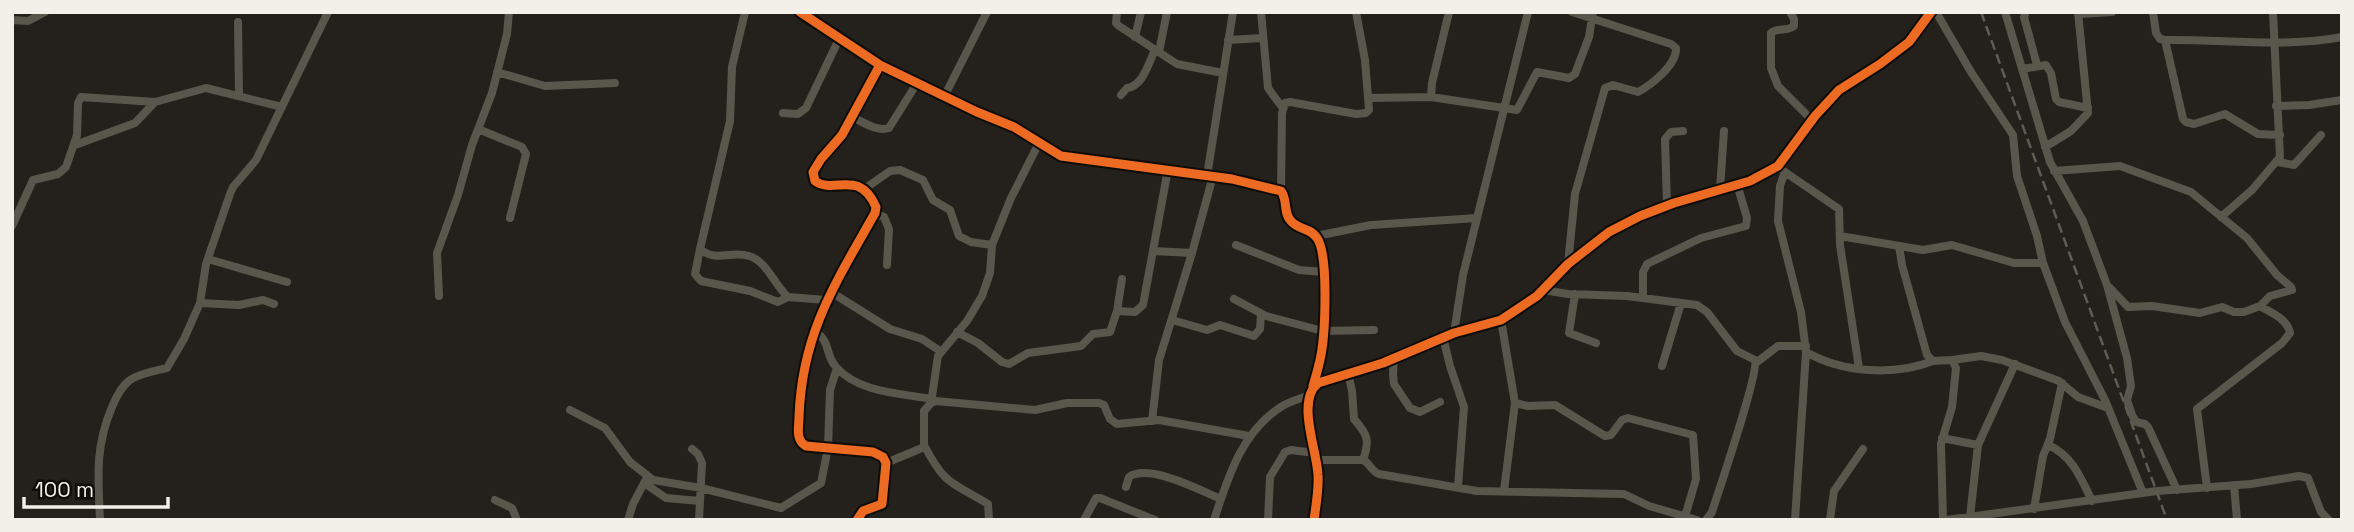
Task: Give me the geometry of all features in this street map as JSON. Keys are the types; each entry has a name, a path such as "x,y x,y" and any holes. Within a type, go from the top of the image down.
{"street":[{"path":"12,20 28,21 45,12"},
{"path":"100,520 97,467 100,440 115,401 123,387 132,379 167,368 171,363 200,303 208,259 233,187 256,160 328,12"},
{"path":"439,296 437,253 488,106 507,34 509,12"},
{"path":"745,12 732,67 730,121 695,274 701,281 750,291 778,302 788,297 828,296 890,329 922,339 940,351"},
{"path":"944,97 987,12"},
{"path":"1117,12 1116,23 1177,64 1223,73"},
{"path":"1135,37 1141,12"},
{"path":"1121,95 1127,88 1133,88 1139,83 1157,51 1167,12"},
{"path":"1152,421 1157,370 1192,253 1210,176 1233,12"},
{"path":"1261,12 1268,88 1282,107 1281,191 1291,222 1310,230 1320,241 1324,272 1322,353 1308,408 1318,475 1314,520"},
{"path":"1282,107 1290,102 1362,115 1369,110 1356,12"},
{"path":"1431,97 1432,82 1449,12"},
{"path":"1454,333 1460,290 1528,12"},
{"path":"1568,264 1575,194 1605,88 1613,85 1637,92 1673,62 1677,55 1676,48 1671,44 1592,15 1572,12"},
{"path":"1790,12 1794,26 1771,33 1772,74 1781,92 1812,120"},
{"path":"1795,520 1806,349 1801,312 1778,221 1781,169 1812,120 1846,84 1880,64 1909,42 1933,12 2013,135 2017,176 2043,263 2065,322 2108,408 2143,493"},
{"path":"2005,12 2054,171 2083,221 2107,285 2126,351 2131,386 2127,400 2132,415 2136,422 2148,427 2177,490"},
{"path":"2026,12 2024,17 2037,65"},
{"path":"2045,146 2074,129 2085,117 2088,108 2079,13 2112,12"},
{"path":"2153,12 2156,33 2160,39 2165,40 2275,42 2342,37"},
{"path":"2221,217 2278,162 2281,152 2276,106 2273,12"},
{"path":"805,13 880,65 944,97 1014,127 1056,154 1067,158 1232,179 1281,191"},
{"path":"1369,98 1431,97 1517,110 1537,72 1569,78 1575,74 1589,37 1592,15"},
{"path":"238,22 239,95"},
{"path":"1228,40 1263,38"},
{"path":"783,113 794,115 806,108 839,39"},
{"path":"2165,40 2186,122 2194,124 2225,114 2258,134 2280,135"},
{"path":"857,520 863,511 881,504 886,463 883,457 873,452 806,446 799,439 807,356 814,331 828,296 875,213 874,202 863,190 849,183 820,185 813,177 813,172 842,135 880,65"},
{"path":"2022,69 2046,65 2056,99 2088,108"},
{"path":"497,72 545,86 615,83"},
{"path":"852,117 884,130 889,128 917,83"},
{"path":"12,226 33,180 63,171 75,145 78,103 81,97 155,102 201,89 217,89 282,107"},
{"path":"2276,106 2342,100"},
{"path":"75,145 135,123 155,102"},
{"path":"478,129 522,147 526,154 510,218"},
{"path":"1667,205 1665,139 1671,131 1683,131"},
{"path":"1720,189 1724,131"},
{"path":"2278,162 2294,165 2321,135"},
{"path":"989,520 988,504 957,488 941,474 925,445 922,416 931,401 940,351 982,296 990,273 992,245 1011,198 1039,143"},
{"path":"2054,171 2110,166 2127,168 2191,192 2246,238 2277,275 2291,287 2290,292 2270,296 2260,306 2244,312 2234,312 2222,307 2200,313 2152,306 2127,307 2107,285"},
{"path":"1117,311 1135,312 1143,305 1168,169"},
{"path":"1214,520 1232,468 1249,436 1283,405 1312,391 1318,383 1394,358 1454,333 1501,320 1543,290 1568,264 1609,232 1667,205 1781,169"},
{"path":"1781,169 1839,209 1840,236 1859,368"},
{"path":"863,190 890,171 900,170 923,180 933,200 950,210 958,236 971,242 992,245"},
{"path":"1643,298 1643,272 1647,264 1701,238 1746,226 1747,218 1737,184"},
{"path":"875,213 887,222 887,265"},
{"path":"1316,236 1383,224 1477,218"},
{"path":"1840,236 1929,251 1952,246 2014,263 2043,263"},
{"path":"1236,246 1293,268 1324,272"},
{"path":"1899,246 1927,355 1933,361"},
{"path":"700,250 717,257 750,256 763,265 788,297"},
{"path":"1153,251 1192,253"},
{"path":"208,259 287,282"},
{"path":"957,332 1009,364 1028,354 1081,346 1093,334 1110,332 1117,311 1122,279"},
{"path":"1543,290 1643,298 1703,307 1737,351 1757,362"},
{"path":"1575,294 1569,333 1596,343"},
{"path":"1234,299 1261,314 1323,331 1374,330"},
{"path":"200,303 239,305 263,300 275,304"},
{"path":"1662,366 1681,303"},
{"path":"2207,488 2197,409 2282,343 2290,333 2290,328 2284,321 2260,306"},
{"path":"1172,320 1207,330 1220,325 1254,335 1260,329 1261,314"},
{"path":"1501,320 1515,403 1504,491"},
{"path":"814,331 825,338 837,368 866,388 931,401 997,408 1035,410 1067,403 1099,403 1104,405 1110,419 1117,424 1166,421 1249,436"},
{"path":"1444,337 1450,366 1464,407 1458,487"},
{"path":"1706,520 1712,512 1757,362 1778,346 1806,349 1843,365 1859,368 1903,370 1933,361 1980,356 2015,364 2062,383 2078,397 2108,408"},
{"path":"1394,358 1393,379 1410,408 1420,412 1440,402"},
{"path":"1952,360 1956,368 1952,407 1942,438 1948,520 2012,516 2034,509 2143,493 2299,477 2308,478 2321,512 2329,520"},
{"path":"1970,517 1978,445 2015,364"},
{"path":"646,480 701,488 776,508 786,505 818,486 823,477 828,447 830,390 837,368"},
{"path":"1348,373 1353,391 1354,419 1367,436 1363,460"},
{"path":"2034,509 2043,456 2062,383"},
{"path":"1515,403 1528,406 1555,405 1605,436 1611,435 1622,420 1628,418 1693,435 1696,479 1684,518"},
{"path":"570,410 605,428 630,462 666,498 701,501"},
{"path":"1942,438 1978,445"},
{"path":"886,463 918,451 925,445"},
{"path":"2048,445 2066,456 2079,474 2092,501"},
{"path":"692,449 701,457 699,520"},
{"path":"1830,520 1834,491 1863,449"},
{"path":"1268,520 1270,477 1285,452 1291,450 1315,456 1363,460 1371,470 1379,474 1477,491 1624,494 1684,518 1697,520"},
{"path":"1126,487 1129,477 1134,474 1151,472 1221,499"},
{"path":"628,520 646,480"},
{"path":"2234,485 2237,520"},
{"path":"1084,520 1096,498 1155,520"},
{"path":"495,500 512,508 517,520"},
{"path":"776,508 780,520"}],"railway":[{"path":"1981,12 2167,520"}],"cycle path":[{"path":"800,12 880,65 1014,127 1061,156 1232,179 1281,191 1289,218 1294,224 1314,234 1321,247 1325,295 1324,330 1313,386"},
{"path":"1314,520 1318,475 1308,413 1312,391 1318,383 1383,363 1454,333 1501,320 1537,296 1568,264 1609,232 1674,203 1750,181 1778,166 1815,116 1839,90 1909,42 1931,12"},
{"path":"857,520 863,511 882,504 886,463 883,457 873,452 806,446 800,440 798,429 801,387 814,334 834,287 876,207 862,188 854,185 822,185 815,181 813,172 842,135 880,65"}]}
